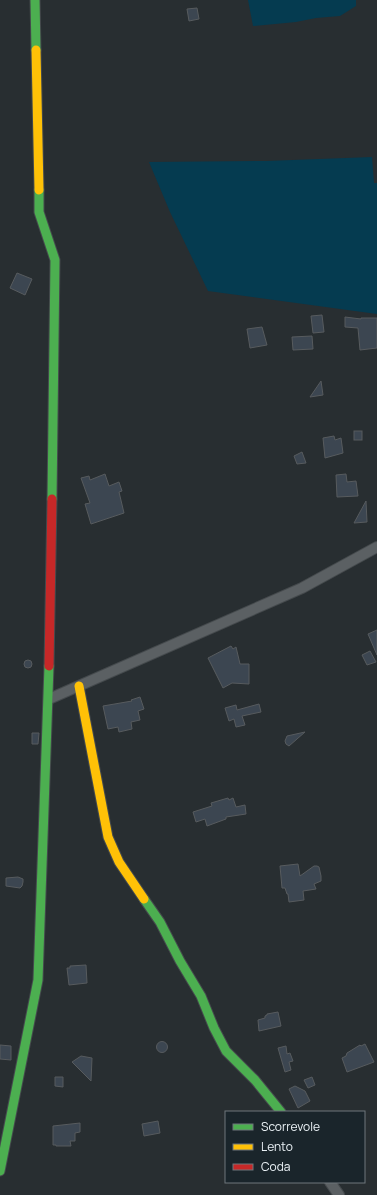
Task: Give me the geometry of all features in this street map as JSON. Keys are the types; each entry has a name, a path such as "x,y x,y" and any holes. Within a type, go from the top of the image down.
{"street":[{"path":"0,1171 38,980 49,699 55,260 39,212 35,0"},
{"path":"49,699 302,588 377,548"},
{"path":"79,686 108,837 119,862 160,922 180,961 201,996 214,1028 226,1051 255,1080 280,1111"},
{"path":"331,1183 340,1195"}],"shaded area":[{"path":"248,0 356,0 356,6 340,16 253,26"},
{"path":"372,157 374,183 377,183 377,314 208,291 170,212 149,162 266,161"}],"building":[{"path":"197,8 199,19 189,21 187,9"},
{"path":"17,273 32,279 25,295 10,288"},
{"path":"322,315 324,332 313,333 311,316"},
{"path":"345,317 361,319 377,318 377,348 360,350 358,328 345,327"},
{"path":"262,327 267,345 250,348 247,329"},
{"path":"312,336 313,349 293,350 292,337"},
{"path":"321,381 323,395 310,397"},
{"path":"354,431 362,431 362,440 354,440"},
{"path":"334,436 335,440 341,438 343,453 325,458 323,438"},
{"path":"302,452 306,463 297,464 294,456"},
{"path":"105,474 109,486 119,482 122,491 119,492 124,513 91,524 85,504 90,503 81,478 89,476 90,480"},
{"path":"346,474 347,482 356,481 358,496 337,497 336,475"},
{"path":"366,501 367,522 354,523"},
{"path":"377,630 377,655 368,634"},
{"path":"231,646 233,649 236,647 240,664 249,664 249,684 232,683 223,688 208,658"},
{"path":"370,651 376,662 367,665 362,655"},
{"path":"26,660 30,660 32,664 30,668 26,668 24,666 24,662"},
{"path":"140,697 144,709 138,711 140,720 131,722 132,729 119,732 118,727 108,729 103,706 132,701 131,700"},
{"path":"259,704 261,712 242,716 245,725 236,727 234,719 229,721 225,708 236,705 237,710"},
{"path":"305,732 289,746 286,744 285,741 287,736"},
{"path":"32,733 39,733 38,744 32,744"},
{"path":"228,798 229,800 233,798 236,807 245,805 246,814 226,817 226,819 207,826 205,819 196,822 193,812 212,806 211,803"},
{"path":"298,864 300,876 314,866 319,867 321,881 314,884 316,889 303,891 304,900 289,902 288,894 285,888 282,888 280,866"},
{"path":"18,877 23,879 22,886 20,888 6,886 6,878"},
{"path":"86,965 87,983 69,985 67,968 70,968 70,966"},
{"path":"278,1012 281,1026 259,1031 258,1020 265,1018 267,1014"},
{"path":"162,1041 166,1043 168,1047 166,1051 162,1053 158,1051 156,1047 158,1043"},
{"path":"365,1044 374,1062 347,1072 342,1058 360,1045"},
{"path":"0,1045 11,1046 11,1060 0,1059"},
{"path":"286,1046 287,1054 290,1053 293,1061 289,1062 291,1070 285,1072 278,1048"},
{"path":"81,1056 92,1058 91,1081 72,1062"},
{"path":"55,1077 63,1077 63,1087 55,1086"},
{"path":"312,1077 315,1085 308,1088 304,1080"},
{"path":"295,1086 305,1091 310,1101 298,1108 289,1089"},
{"path":"158,1121 160,1133 144,1136 142,1124"},
{"path":"80,1123 80,1132 75,1133 75,1141 70,1141 71,1146 53,1145 53,1126"}],"traffic: fast":[{"path":"35,0 36,50"},
{"path":"39,190 39,212 55,260 52,499"},
{"path":"0,1171 38,980 49,666"},
{"path":"144,899 160,922 180,961 201,996 214,1028 226,1051 255,1080 280,1111"}],"traffic: slow":[{"path":"36,50 39,190"},
{"path":"79,686 108,837 119,862 144,899"}],"traffic: jam":[{"path":"49,666 52,499"}]}
